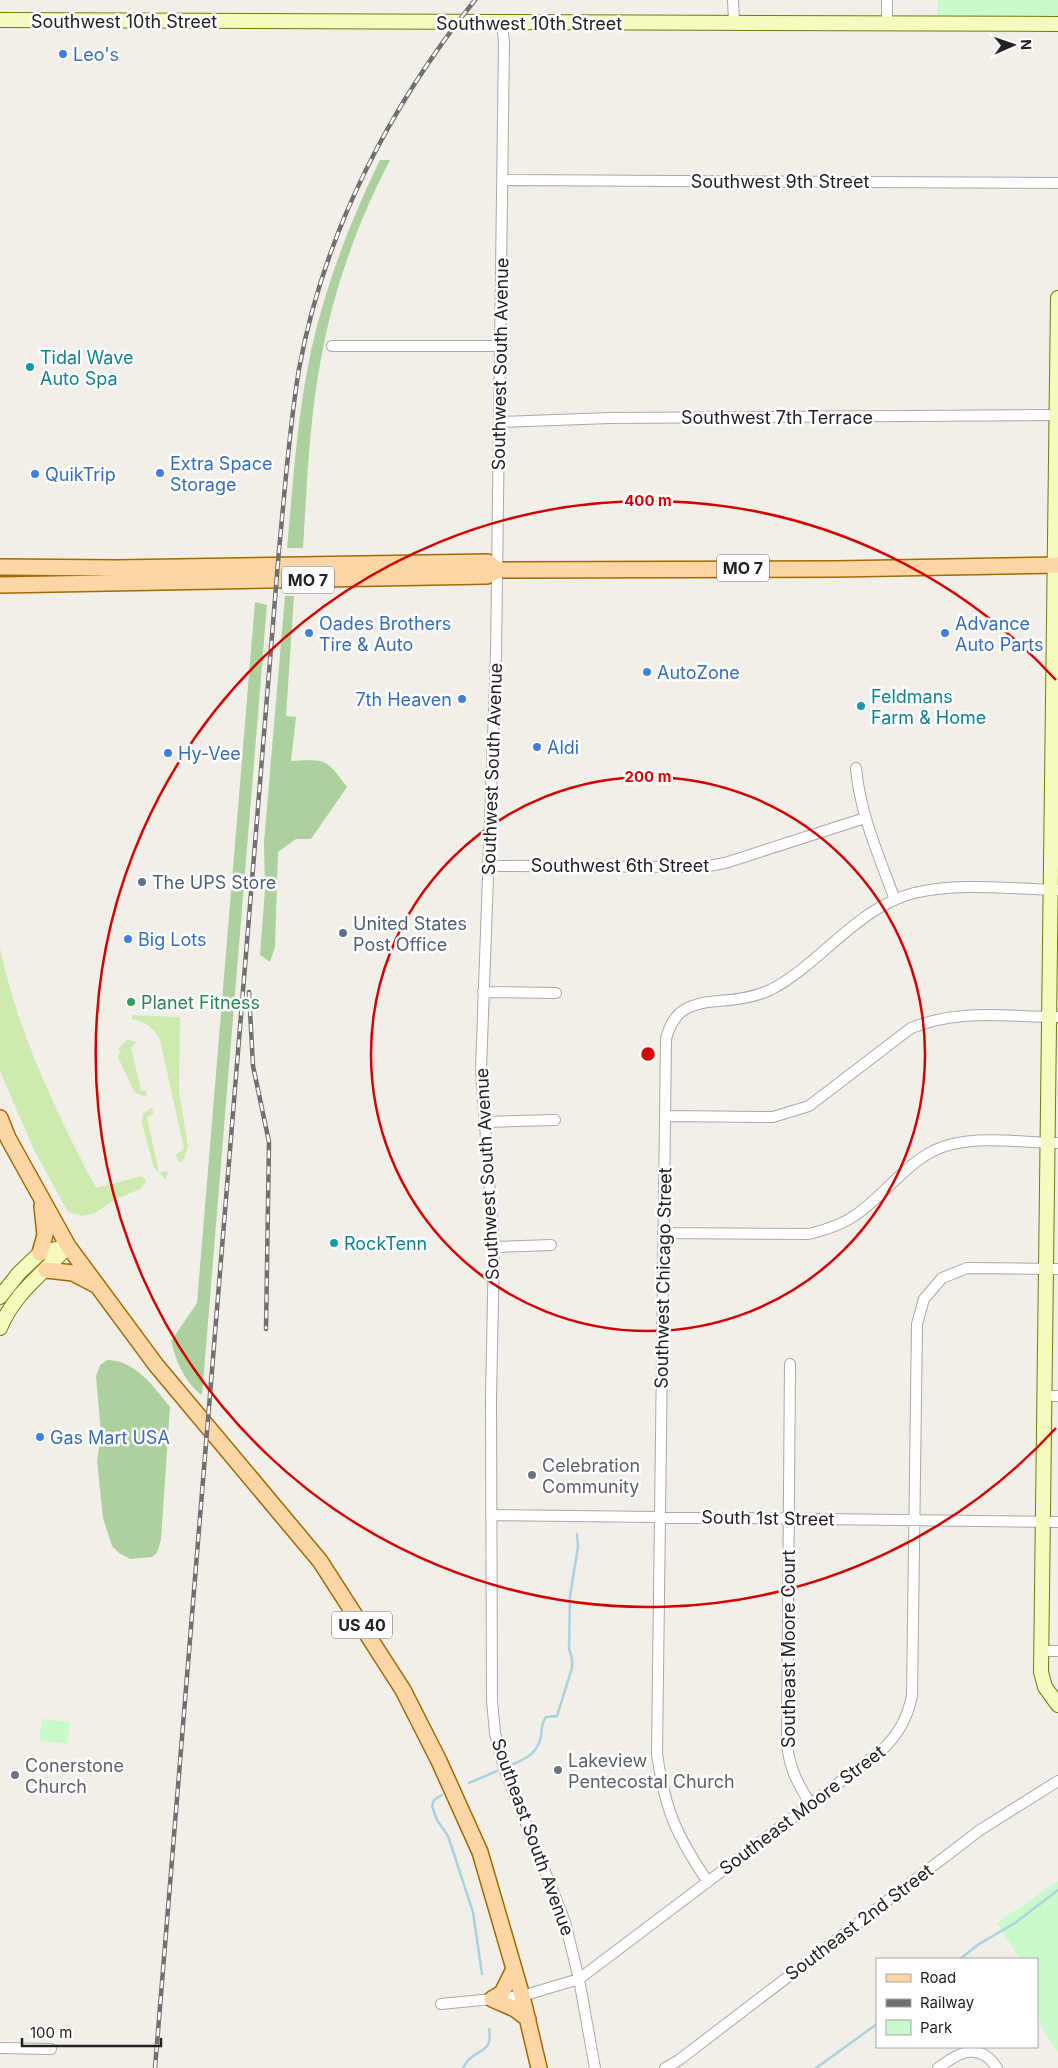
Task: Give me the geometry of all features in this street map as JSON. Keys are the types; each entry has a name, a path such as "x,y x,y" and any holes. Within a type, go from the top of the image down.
{"main road":[{"path":"0,557 28,557 32,567"},
{"name":"MO 7","path":"0,566 488,562 498,570"},
{"name":"MO 7","path":"0,585 467,577 487,576 498,570 906,568 1056,565"},
{"name":"US 40","path":"0,1118 8,1138 68,1246 156,1365 320,1561 403,1690 439,1761 480,1852 522,1996 539,2068"},
{"path":"39,1192 45,1236 40,1253"},
{"path":"46,1270 73,1273 99,1287"},
{"path":"492,1999 502,1993 514,1969"},
{"path":"492,1999 515,2008 528,2019"}],"street":[{"path":"733,0 734,22"},
{"path":"887,0 887,23"},
{"name":"Southwest 10th Street","path":"0,20 1058,24"},
{"name":"Southwest South Avenue","path":"493,1515 494,1247 481,1070 498,570 499,346 504,43 502,23"},
{"name":"Southwest 9th Street","path":"502,180 1058,183"},
{"path":"1058,298 1055,415 1052,1396 1044,1522 1041,1672 1046,1687 1058,1704"},
{"path":"332,346 499,346"},
{"name":"Southwest 7th Terrace","path":"499,422 629,418 1055,415"},
{"path":"856,768 857,788 865,818 894,900 914,893 949,888 1054,890"},
{"name":"Southwest 6th Street","path":"488,866 703,867 725,863 865,818"},
{"name":"Southwest Chicago Street","path":"708,1882 683,1846 668,1812 657,1754 666,1039 670,1023 683,1010 699,1002 736,1000 768,991 788,979 869,914 894,900"},
{"path":"483,992 556,993"},
{"path":"666,1116 773,1117 809,1106 912,1028 930,1021 966,1015 1054,1017"},
{"path":"484,1122 555,1120"},
{"path":"663,1233 808,1234 828,1230 858,1214 916,1162 933,1151 971,1141 1053,1143"},
{"path":"494,1247 551,1245"},
{"path":"0,1297 19,1272 40,1253 68,1246"},
{"path":"0,1328 21,1292 46,1270 68,1246"},
{"name":"Southeast Moore Street","path":"441,2004 522,1996 579,1979 881,1751 895,1738 908,1715 912,1696 916,1521 917,1324 924,1299 942,1278 966,1268 1052,1269"},
{"name":"Southeast Moore Court","path":"790,1364 787,1743 788,1762 797,1783 810,1803"},
{"name":"South 1st Street","path":"493,1515 1058,1522"},
{"name":"Southeast South Avenue","path":"493,1515 492,1701 495,1733 504,1768 565,1922 579,1979 595,2068"},
{"path":"1042,1651 1058,1651"},
{"name":"Southeast 2nd Street","path":"665,2068 679,2060 980,1830 1058,1781"},
{"path":"0,2048 51,2049"},
{"path":"938,2068 953,2057 976,2049 984,2053 997,2068"}],"green space":[{"path":"938,0 1058,0 1058,24 937,23"},
{"path":"380,160 390,160 357,232 332,308 326,333 311,430 303,548 287,548 301,408 317,326 344,242"},
{"path":"285,596 294,596 286,716 296,717 291,761 311,760 324,762 334,770 347,787 311,839 296,839 278,852 275,947 270,962 260,955 265,890 264,842"},
{"path":"255,602 267,605 202,1395 186,1378 171,1341 197,1303"},
{"path":"0,948 17,1011 40,1071 96,1188 142,1176 146,1181 140,1189 116,1199 93,1214 82,1216 68,1212 34,1150 0,1071"},
{"path":"132,1015 180,1017 179,1091 188,1147 182,1163 177,1160 176,1154 184,1149 160,1040 155,1032 145,1023 132,1019"},
{"path":"127,1040 137,1042 131,1047 141,1091 146,1090 147,1095 144,1096 134,1092 118,1057 120,1051 118,1049"},
{"path":"152,1108 154,1114 147,1117 159,1173 154,1168 142,1123 143,1113"},
{"path":"166,1171 168,1173 166,1180 159,1173"},
{"path":"107,1360 117,1361 135,1370 150,1383 170,1407 161,1540 157,1553 152,1557 130,1559 119,1553 112,1546 103,1518 97,1461 101,1434 96,1376 100,1365"},
{"path":"42,1719 70,1722 67,1744 39,1741"},
{"path":"1058,1881 1058,2052 1040,2025 1038,2018 1038,1958 1019,1958 997,1923"}],"waterway":[{"path":"511,1765 526,1758 537,1747 541,1736 542,1724 546,1717 557,1716 572,1668 572,1658 569,1649 570,1596 578,1547 577,1534"},
{"path":"469,1783 497,1771"},
{"path":"442,1795 434,1800 432,1806 437,1820 448,1836 473,1912 482,1974"},
{"path":"961,1958 979,1944 1015,1923 1058,1890"},
{"path":"816,2068 876,2025"},
{"path":"463,2068 467,2061 486,2048 490,2038 489,2029"}],"railway":[{"path":"155,2068 279,550 299,369 310,318 325,269 343,221 364,174 388,128 415,84 475,0"},
{"path":"249,992 253,1066 269,1142 266,1329"}],"place":[{"name":"Leo's","path":"63,54"},
{"name":"Tidal Wave Auto Spa","path":"30,367"},
{"name":"Extra Space Storage","path":"160,473"},
{"name":"QuikTrip","path":"35,474"},
{"name":"Oades Brothers Tire & Auto","path":"309,633"},
{"name":"Advance Auto Parts","path":"945,633"},
{"name":"AutoZone","path":"647,672"},
{"name":"7th Heaven","path":"462,699"},
{"name":"Feldmans Farm & Home","path":"861,706"},
{"name":"Aldi","path":"537,747"},
{"name":"Hy-Vee","path":"168,753"},
{"name":"The UPS Store","path":"142,882"},
{"name":"United States Post Office","path":"343,933"},
{"name":"Big Lots","path":"128,939"},
{"name":"Planet Fitness","path":"131,1002"},
{"name":"RockTenn","path":"334,1243"},
{"name":"Gas Mart USA","path":"40,1437"},
{"name":"Celebration Community","path":"532,1475"},
{"name":"Lakeview Pentecostal Church","path":"558,1770"},
{"name":"Conerstone Church","path":"15,1775"}]}
